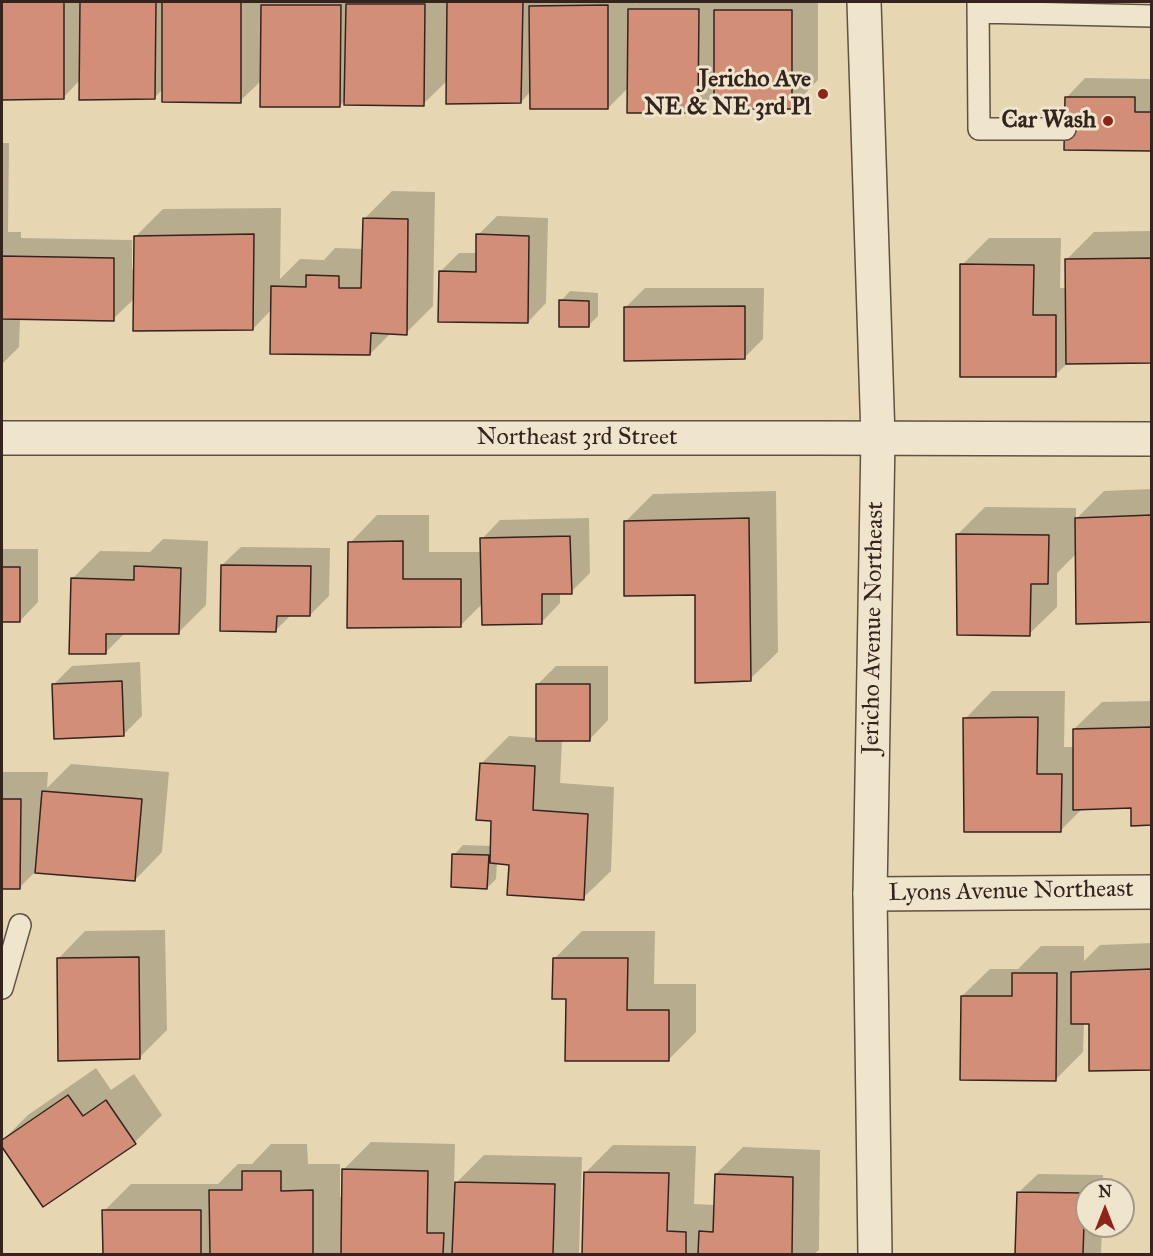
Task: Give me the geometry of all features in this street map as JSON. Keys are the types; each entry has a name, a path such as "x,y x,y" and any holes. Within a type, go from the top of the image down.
{"street":[{"name":"Jericho Avenue Northeast","path":"864,2 878,438 870,894 875,1254"},
{"name":"Northeast 3rd Street","path":"2,438 1152,439"},
{"name":"Lyons Avenue Northeast","path":"870,894 1152,891"}],"lane":[{"path":"1065,129 979,129 978,7 1152,16"},
{"path":"2,988 20,925"}],"building":[{"path":"2,2 64,2 64,99 2,100"},
{"path":"80,2 156,2 155,99 79,100"},
{"path":"162,2 241,2 241,103 162,102"},
{"path":"447,2 523,2 521,103 446,104"},
{"path":"346,4 425,4 424,106 344,105"},
{"path":"261,5 341,5 340,107 260,107"},
{"path":"608,5 608,109 530,109 529,6"},
{"path":"628,9 699,9 698,113 627,113"},
{"path":"714,10 792,10 792,109 714,109"},
{"name":"Car Wash","path":"1065,97 1135,97 1135,112 1152,112 1152,151 1064,150"},
{"path":"363,218 408,219 407,335 371,333 370,355 270,354 271,286 306,287 306,275 339,276 339,288 361,288"},
{"path":"254,234 253,330 133,331 134,236"},
{"path":"476,234 529,236 528,323 438,322 439,271 476,272"},
{"path":"2,256 114,258 114,321 2,319"},
{"path":"1152,258 1152,363 1066,364 1065,259"},
{"path":"960,264 1034,265 1033,315 1056,315 1056,377 960,377"},
{"path":"559,300 589,301 589,327 559,327"},
{"path":"745,306 745,359 624,361 624,307"},
{"path":"1152,515 1152,622 1076,624 1075,518"},
{"path":"749,518 751,681 695,683 695,595 624,596 624,521"},
{"path":"956,534 1049,535 1048,584 1031,584 1030,636 957,635"},
{"path":"570,536 572,594 542,594 542,624 482,625 480,538"},
{"path":"403,541 403,579 461,579 461,627 347,628 348,542"},
{"path":"221,565 311,566 310,616 277,616 276,632 220,631"},
{"path":"134,566 181,568 179,634 106,634 106,654 69,654 71,578 134,580"},
{"path":"2,567 20,567 20,622 2,622"},
{"path":"122,681 124,736 54,739 52,684"},
{"path":"536,684 590,684 590,741 536,741"},
{"path":"1038,717 1037,774 1062,774 1061,832 964,832 963,718"},
{"path":"1152,727 1152,825 1131,826 1131,808 1073,810 1073,729"},
{"path":"480,763 535,766 533,810 588,814 584,900 507,895 509,865 490,863 491,821 476,820"},
{"path":"42,791 142,799 135,881 35,873"},
{"path":"2,799 21,799 20,889 2,889"},
{"path":"452,854 489,855 487,889 451,887"},
{"path":"139,957 140,1059 58,1061 57,958"},
{"path":"553,958 628,958 627,1010 669,1010 669,1061 565,1061 566,999 552,999"},
{"path":"1152,969 1152,1070 1089,1071 1089,1024 1071,1024 1071,972"},
{"path":"1012,973 1057,973 1056,1081 960,1080 961,996 1012,996"},
{"path":"68,1095 83,1116 106,1100 136,1144 43,1207 2,1147 2,1140"},
{"path":"342,1169 428,1171 427,1233 444,1233 443,1254 341,1254"},
{"path":"242,1171 281,1171 281,1191 313,1190 313,1254 210,1254 209,1190 242,1190"},
{"path":"584,1172 669,1173 667,1231 686,1232 686,1254 582,1254"},
{"path":"715,1174 793,1177 792,1254 698,1254 699,1231 713,1232"},
{"path":"455,1182 555,1184 553,1254 452,1254"},
{"path":"1017,1192 1075,1193 1075,1238 1084,1238 1083,1254 1015,1254"},
{"path":"102,1210 201,1210 201,1254 103,1254"}],"place":[{"name":"Jericho Ave NE & NE 3rd Pl","path":"823,94"},
{"name":"Car Wash","path":"1108,121"}]}
